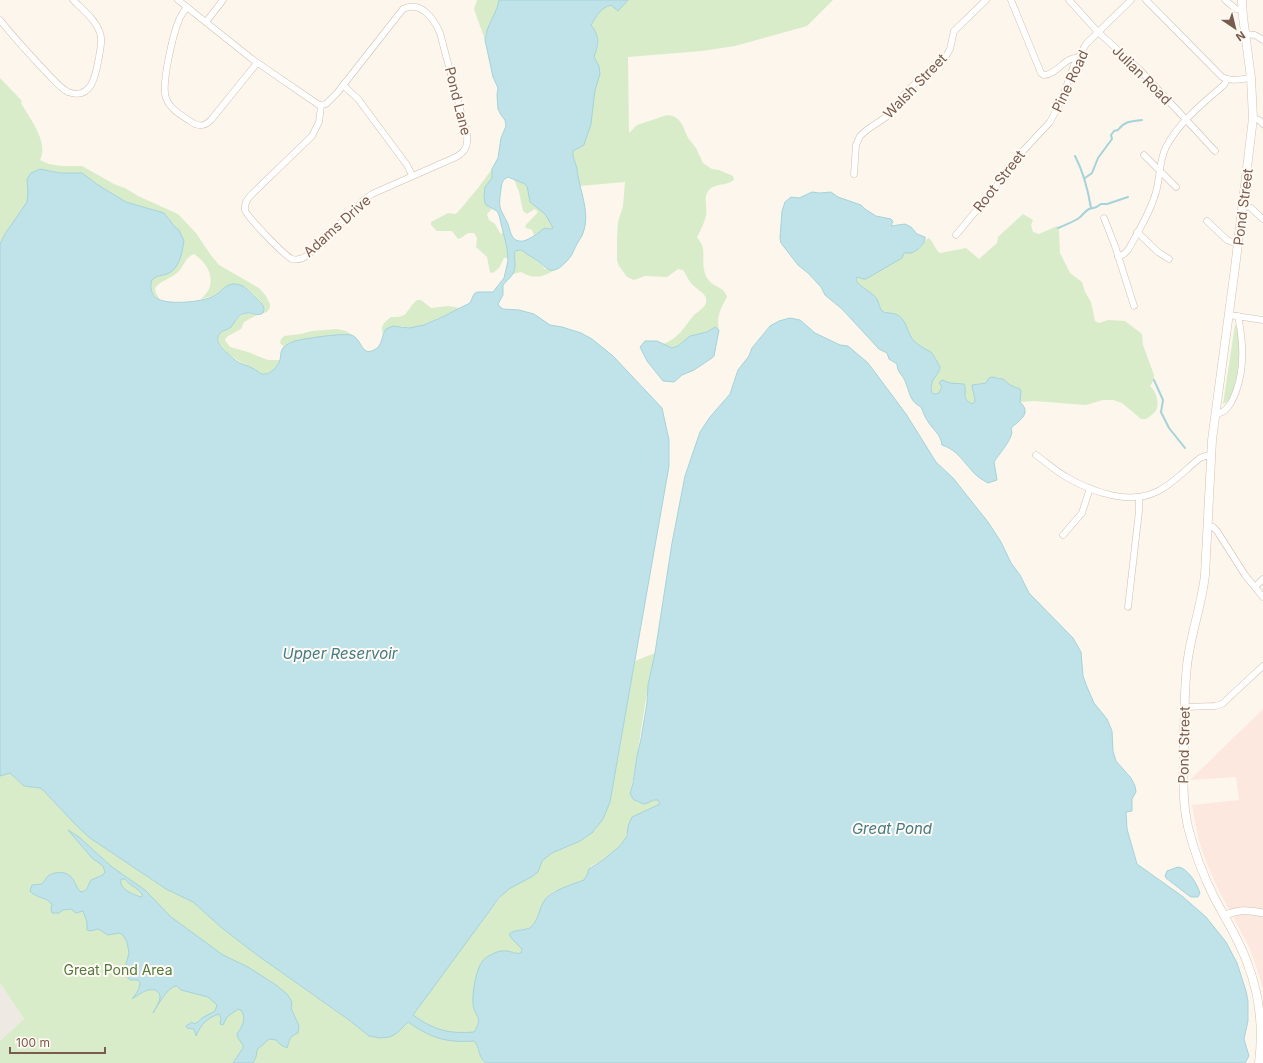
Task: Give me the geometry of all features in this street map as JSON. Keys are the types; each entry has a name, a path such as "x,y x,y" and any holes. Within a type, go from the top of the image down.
{"main road":[{"name":"Pond Street","path":"1242,0 1253,118 1211,456 1205,575 1201,603 1188,659 1183,781 1188,826 1200,867 1245,957 1255,986 1261,1024 1260,1063"}],"street":[{"path":"0,20 62,88 72,93 81,92 93,83 102,40 96,24 73,0"},
{"path":"178,0 257,63 314,104 321,106"},
{"path":"206,22 223,0"},
{"name":"Walsh Street","path":"854,174 856,145 860,136 890,114 908,90 946,56 950,49 954,31 986,0"},
{"path":"1011,0 1041,73 1044,75 1049,74 1071,58 1078,58"},
{"name":"Julian Road","path":"1069,0 1098,32 1135,65 1215,151"},
{"name":"Pine Road","path":"1044,129 1058,108 1078,58 1086,44 1131,0"},
{"path":"1146,0 1220,75 1227,79 1250,78"},
{"path":"1225,0 1236,9 1242,10"},
{"name":"Pond Lane","path":"321,106 328,102 343,85 403,9 414,1 423,6 432,18 440,33 468,142 466,149 459,155 412,175"},
{"path":"186,6 177,27 164,84 166,99 173,109 194,124 199,126 204,125 212,120 257,63"},
{"path":"1245,34 1255,35 1263,40"},
{"path":"1118,257 1126,252 1152,203 1162,156 1167,146 1186,120 1224,84 1227,79"},
{"path":"343,85 358,99 407,165 412,175"},
{"name":"Adams Drive","path":"321,106 319,122 312,136 250,196 245,204 245,210 250,219 287,256 293,259 303,258 368,196 412,175"},
{"path":"1253,118 1259,120 1263,124"},
{"name":"Root Street","path":"956,235 1022,152 1044,129"},
{"path":"1144,155 1176,188"},
{"path":"1243,205 1251,208 1263,219"},
{"path":"1104,218 1134,306"},
{"path":"1207,221 1227,240 1238,244"},
{"path":"1137,232 1158,252 1168,259"},
{"path":"1229,315 1263,320"},
{"path":"1216,414 1221,413 1229,406 1240,381 1242,349 1241,328 1238,316"},
{"path":"1036,455 1064,476 1090,488 1116,496 1139,497 1147,496 1159,490 1200,458 1211,456"},
{"path":"1063,534 1082,513 1090,488"},
{"path":"1128,607 1139,512 1139,497"},
{"path":"1208,526 1213,527 1245,575 1256,586 1263,597"},
{"path":"1256,586 1263,579"},
{"path":"1185,707 1215,706 1222,704 1263,666"},
{"path":"1224,916 1243,910 1263,913"}],"shaded area":[{"path":"1263,709 1263,989 1249,947 1218,889 1207,864 1199,841 1192,805 1239,800 1236,777 1190,780"},
{"path":"0,983 24,1019 0,1041"}],"green space":[{"path":"477,0 499,0 485,35 485,40 474,9"},
{"path":"619,0 833,0 807,26 735,46 702,51 628,57 629,133 637,125 667,115 673,116 682,124 688,138 696,148 703,163 712,169 719,170 733,176 734,180 713,187 706,195 706,216 697,237 703,248 705,273 708,280 723,290 727,297 719,317 719,330 715,327 707,332 690,336 678,346 672,348 663,344 677,336 694,315 703,308 706,303 705,296 691,283 683,270 678,269 667,277 645,276 634,280 627,277 619,266 617,260 618,222 623,206 625,182 579,186 577,168 572,155 573,151 581,147 594,55 598,43 597,36 591,25 604,8 611,5 615,8"},
{"path":"0,78 22,101 21,103 37,131 42,146 40,160 49,164 61,166 82,166 138,196 178,214 196,233 219,265 259,288 266,296 270,304 270,308 267,312 263,313 264,307 261,302 247,288 236,284 224,288 213,296 201,299 209,288 211,281 205,264 194,254 187,259 176,273 155,288 160,300 157,298 153,292 151,282 156,277 168,273 175,268 179,230 164,213 126,202 98,185 82,173 60,173 47,170 31,173 27,179 27,202 5,234 0,244"},
{"path":"492,169 492,178 486,186 484,199 487,205 492,209 487,214 489,220 495,224 500,233 502,234 503,231 508,261 507,258 504,258 499,268 493,273 490,272 487,257 476,247 477,238 474,233 468,233 458,239 452,231 437,231 431,225 431,222 448,213 455,214 458,212"},
{"path":"514,179 521,181 527,186 530,202 545,214 553,228 550,230 543,229 534,235 532,230 526,228 525,226 538,212 535,209 527,214 523,211 519,192"},
{"path":"1023,214 1033,220 1031,225 1033,232 1039,234 1057,226 1059,230 1060,253 1070,273 1082,282 1085,292 1091,302 1095,321 1099,323 1108,320 1125,321 1142,334 1143,345 1154,375 1154,380 1150,386 1157,397 1158,404 1155,411 1146,419 1141,419 1122,403 1113,400 1103,400 1086,405 1034,401 1020,402 1020,390 1011,386 1001,378 996,377 992,377 986,383 975,384 972,390 975,395 975,401 972,404 966,396 965,386 948,384 942,387 939,393 935,394 932,392 931,384 940,366 931,352 914,341 907,332 907,327 888,312 881,311 878,300 856,280 857,277 866,279 897,261 904,253 920,248 929,238 937,251 940,253 966,248 979,259 997,243 998,237"},
{"path":"517,250 528,254 545,269 556,269 543,276 535,277 521,272 513,274 515,264 514,254"},
{"path":"417,300 421,300 431,308 448,306 460,308 424,325 409,328 402,326 384,331 383,335 383,324 391,317 401,316 407,313"},
{"path":"246,313 257,315 244,322 241,329 225,339 226,342 230,347 268,360 280,360 275,368 267,374 261,374 241,363 223,349 220,344 219,338 221,332 227,330 238,318"},
{"path":"1235,325 1238,331 1239,339 1239,361 1233,392 1230,399 1223,404"},
{"path":"337,329 346,331 352,335 299,340 284,347 280,343 284,336 312,331"},
{"name":"Great Pond Area","path":"655,653 630,794 637,802 640,803 658,800 660,804 636,815 628,826 626,838 620,846 603,860 591,866 584,880 553,892 543,903 532,926 526,929 521,929 510,936 522,949 521,953 517,954 513,952 477,972 473,994 473,1007 479,1019 474,1032 479,1053 486,1063 0,1063 0,1041 24,1019 0,983 0,776 10,773 24,786 40,788 43,790 83,831 98,843 161,886 193,902 222,928 257,955 349,1020 369,1036 380,1038 390,1037 504,893 538,872 542,861 552,853 580,841 596,829 610,802 635,661","holes":["70,831 79,837 117,870 103,875 105,872 103,866 92,858","68,874 76,886 45,898 35,896 32,885 42,884 48,876"]}],"water":[{"path":"499,0 628,0 618,11 611,5 604,8 591,25 598,40 594,57 599,66 600,74 595,90 591,124 584,145 573,151 586,217 583,234 568,260 558,269 554,270 548,269 523,251 515,251 514,271 503,285 503,295 498,304 503,309 519,310 534,314 550,325 581,333 592,339 613,356 662,408 669,440 669,466 610,802 603,819 592,833 580,841 552,853 542,861 538,872 509,889 499,898 413,1015 442,1030 474,1032 479,1020 473,1004 474,988 476,976 483,960 501,951 521,953 522,949 509,934 515,931 530,928 536,920 542,904 547,897 562,888 584,880 589,869 620,846 627,836 628,826 632,817 660,804 658,800 645,804 641,803 634,800 630,794 641,739 647,703 648,685 655,653 672,543 685,476 700,432 710,417 730,394 738,370 749,356 752,348 770,326 779,321 790,318 800,320 815,333 840,345 848,346 868,363 906,414 936,462 953,478 988,522 1001,542 1011,563 1020,575 1029,593 1073,638 1081,652 1083,676 1087,687 1094,703 1107,719 1112,731 1113,751 1116,761 1131,778 1135,786 1136,792 1132,799 1132,811 1126,812 1127,829 1137,864 1182,896 1206,917 1226,942 1237,963 1248,1001 1248,1021 1244,1039 1249,1056 1245,1063 486,1063 481,1057 474,1041 455,1041 432,1036 408,1022 397,1033 390,1037 380,1038 369,1036 349,1020 257,955 222,928 193,902 166,889 90,838 43,790 40,788 24,786 10,773 0,776 0,244 5,234 27,202 27,179 31,173 40,169 60,173 82,173 98,185 126,202 164,213 179,230 184,241 180,260 175,268 171,272 158,276 152,280 151,289 155,297 166,302 191,302 212,297 229,285 236,284 245,287 264,308 263,313 259,315 246,313 240,315 231,327 220,333 218,337 218,341 222,348 240,363 261,373 267,374 276,367 280,360 281,351 286,345 299,340 333,335 351,335 355,337 366,351 374,350 379,346 386,329 393,326 409,328 424,325 470,303 474,294 477,292 493,292 504,278 508,261 507,248 499,215 497,211 486,205 484,196 485,187 492,178 492,169 498,158 501,138 506,126 505,120 498,109 498,88 493,77 485,40 487,30","holes":["508,177 527,186 530,202 545,214 553,228 545,228 525,241 519,241 514,239 511,234 500,208 500,196 503,182"]},
{"path":"812,192 831,192 838,197 861,205 876,216 891,219 893,221 891,226 905,224 911,227 917,234 925,237 923,245 916,251 904,253 902,258 866,279 857,277 856,280 860,285 873,294 882,311 899,316 904,322 912,339 932,353 940,367 932,384 932,393 939,393 942,387 939,383 942,380 950,383 964,384 965,397 972,404 975,401 975,397 972,385 986,383 989,378 992,377 1003,379 1010,385 1020,389 1020,402 1025,413 1024,416 1011,429 1011,436 994,462 997,480 988,483 981,479 957,453 942,445 940,438 929,423 921,407 914,402 910,396 897,364 889,359 887,353 879,349 842,309 825,295 821,287 798,265 781,243 782,211 785,202 791,197 799,198"},
{"path":"715,327 719,330 714,356 694,370 682,375 674,382 663,381 647,361 640,347 645,341 657,341 672,348 678,346 690,336 707,332"},
{"path":"68,830 79,837 112,867 145,890 171,917 223,955 248,967 287,994 292,1002 291,1008 299,1026 298,1033 291,1037 287,1048 276,1040 269,1039 257,1050 253,1063 233,1063 243,1048 237,1034 244,1019 241,1010 238,1009 227,1017 223,1025 220,1024 221,1018 219,1014 211,1017 202,1025 196,1036 194,1029 187,1028 186,1026 192,1022 194,1024 198,1022 215,1011 217,1005 208,997 181,990 177,986 170,989 153,1013 160,998 160,994 155,990 148,990 132,999 139,989 140,982 138,980 131,980 126,974 126,964 129,953 127,942 123,935 119,933 108,935 98,929 90,931 87,930 87,922 83,911 76,913 71,909 63,910 59,913 52,913 52,905 50,902 32,894 30,891 32,885 42,884 48,876 61,872 70,876 79,890 81,892 83,891 86,889 91,880 103,875 105,872 103,866 92,858","holes":["121,879 125,879 139,891 143,896 141,897 127,891 121,883"]},
{"path":"1178,867 1189,873 1197,885 1200,893 1198,897 1191,897 1166,878 1165,876 1167,871"}],"waterway":[{"path":"1085,178 1092,173 1098,158 1112,139 1111,135 1114,131 1118,130 1128,122 1142,120"},
{"path":"1075,156 1081,169 1091,208"},
{"path":"1058,228 1077,219 1089,209 1101,204 1107,204 1128,197"},
{"path":"1154,380 1163,400 1161,412 1169,428 1185,448"}],"water label":[{"name":"Upper Reservoir","path":"340,654"},
{"name":"Great Pond","path":"892,829"}]}
